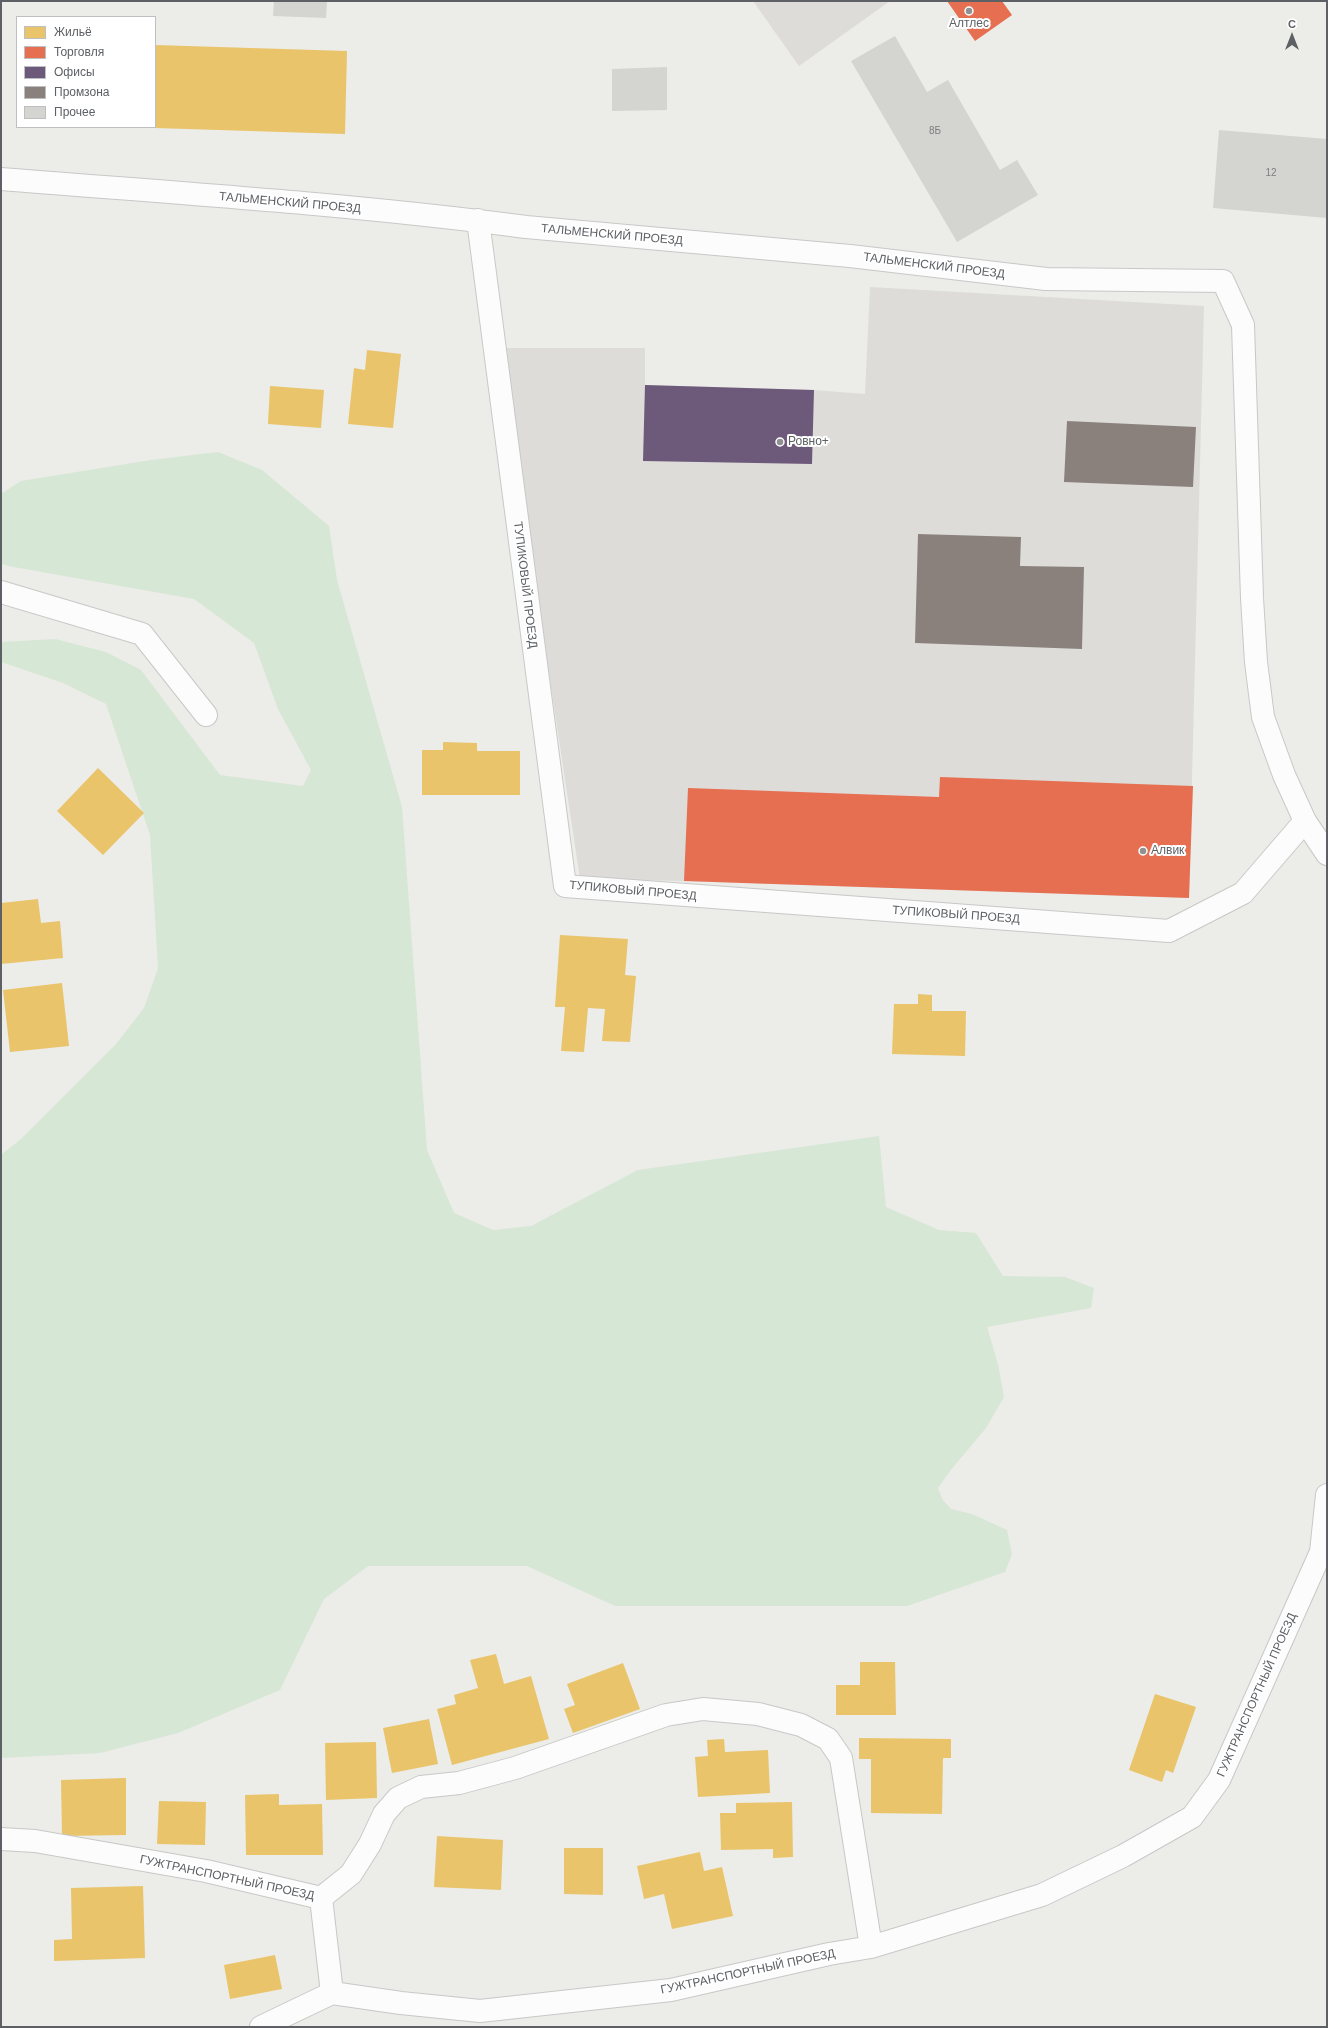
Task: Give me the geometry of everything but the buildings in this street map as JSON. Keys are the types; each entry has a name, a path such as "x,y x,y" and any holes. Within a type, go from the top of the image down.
{"street":[{"name":"ТАЛЬМЕНСКИЙ ПРОЕЗД","path":"1,179 478,220 550,229 850,256 1046,279 1223,281 1243,325 1252,598 1256,662 1262,709 1284,775 1305,821"},
{"name":"ТУПИКОВЫЙ ПРОЕЗД","path":"478,220 565,886 1169,931 1243,893 1305,821"},
{"path":"1,592 142,634 206,715"},
{"path":"1305,821 1327,854"},
{"name":"ГУЖТРАНСПОРТНЫЙ ПРОЕЗД","path":"1,1838 35,1841 206,1871 321,1898 332,1992 401,2003 480,2011 671,1990 829,1954 871,1947 1042,1895 1124,1856 1192,1816 1219,1780 1321,1552 1327,1495"},
{"path":"321,1898 351,1874 370,1844 384,1814 398,1798 421,1787 459,1783 515,1768 666,1715 703,1709 758,1714 801,1725 828,1739 840,1758 871,1947"},
{"path":"261,2027 332,1992"}],"shaded area":[{"path":"753,1 890,1 799,66"},
{"path":"870,287 1204,306 1189,898 684,881 580,879 500,348 645,348 645,385 814,390 865,394"}],"green space":[{"path":"218,452 262,470 329,526 337,580 402,807 427,1150 454,1213 493,1230 531,1226 638,1170 879,1136 886,1207 939,1230 976,1233 1003,1276 1065,1277 1094,1288 1091,1308 987,1327 998,1364 1004,1397 986,1428 950,1471 938,1488 942,1499 951,1509 972,1514 1007,1530 1012,1554 1005,1572 907,1606 615,1606 527,1566 368,1566 324,1599 280,1690 178,1733 100,1753 1,1758 1,1155 21,1139 116,1044 144,1008 158,968 150,835 106,704 63,683 1,662 1,642 55,639 106,652 141,670 220,775 303,786 311,770 278,709 254,643 194,599 8,566 1,563 1,494 21,481 151,460"}],"place":[{"name":"Алтлес","path":"969,11"},
{"name":"Ровно+","path":"780,442"},
{"name":"Алвик","path":"1143,851"}]}
